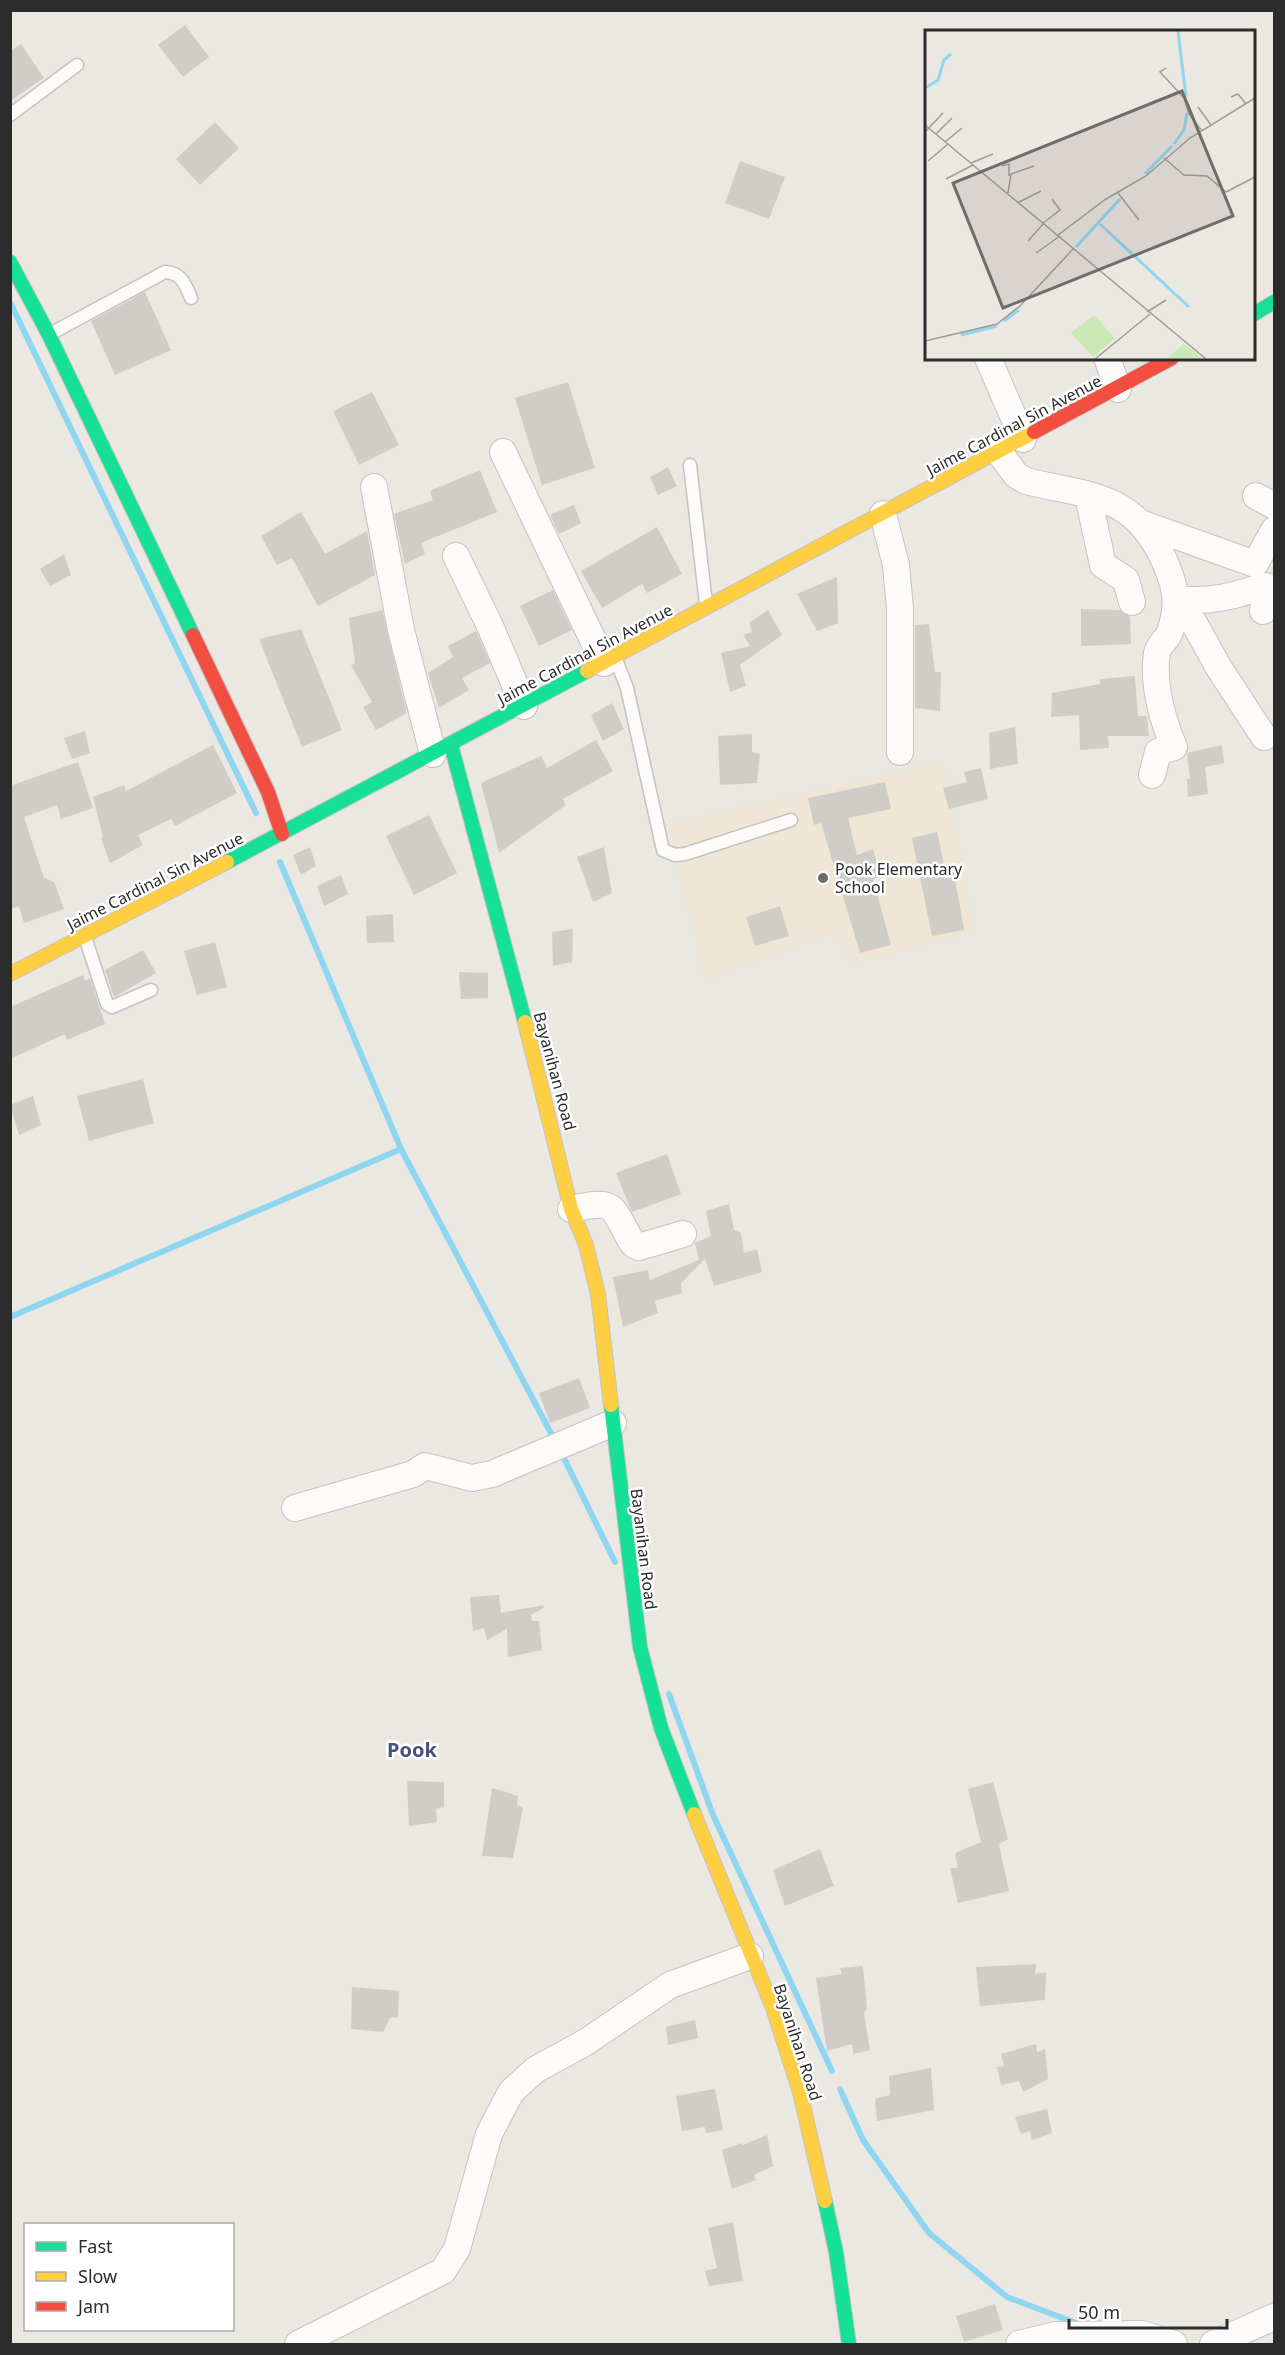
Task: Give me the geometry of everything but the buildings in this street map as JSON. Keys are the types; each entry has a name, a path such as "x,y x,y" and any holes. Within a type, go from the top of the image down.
{"street":[{"path":"10,262 49,335 268,792 282,834"},
{"path":"1255,313 1275,302"},
{"path":"989,360 1023,439"},
{"path":"1108,360 1118,389"},
{"name":"Jaime Cardinal Sin Avenue","path":"10,974 524,706 1169,360"},
{"path":"503,452 610,660"},
{"path":"999,452 1016,475 1026,481 1088,496 1128,510 1143,524 1156,543 1168,569 1175,605 1169,634 1157,651 1159,704 1174,747 1158,752 1152,775"},
{"path":"374,487 401,630 442,749"},
{"path":"1088,496 1103,565 1126,580 1131,602"},
{"path":"883,514 896,565 900,609 900,752"},
{"path":"1143,524 1255,564 1275,530"},
{"path":"456,556 490,626 524,706"},
{"path":"1175,605 1233,596 1266,586 1263,611"},
{"path":"1175,605 1194,623 1219,668 1264,737"},
{"name":"Bayanihan Road","path":"442,749 552,1121 571,1209 586,1245 598,1294 640,1647 658,1716 750,1956 773,2008 800,2092 837,2252 849,2344"},
{"path":"571,1209 601,1203 610,1206 633,1244 639,1247 683,1234"},
{"path":"296,1508 413,1474 425,1466 471,1478 492,1474 613,1423"},
{"path":"298,2344 443,2271 457,2249 489,2134 511,2092 535,2070 586,2042 670,1985 750,1956"},
{"path":"1213,2344 1275,2317"},
{"path":"1019,2344 1056,2336 1142,2334 1174,2344"}],"lane":[{"path":"10,115 77,65"},
{"path":"49,335 165,272 175,273 183,280 191,298"},
{"path":"690,465 707,608"},
{"path":"610,660 627,688 663,850 675,855 685,854 791,820"},
{"path":"84,936 107,1004 112,1006 151,990"}],"shaded area":[{"name":"Pook Elementary School","path":"942,762 975,931 853,963 832,933 706,979 668,825"}],"waterway":[{"path":"10,302 256,813"},
{"path":"280,862 401,1149 554,1439"},
{"path":"10,1317 401,1149"},
{"path":"561,1452 615,1562"},
{"path":"669,1694 713,1815 832,2071"},
{"path":"840,2089 863,2140 929,2233 1007,2297 1081,2325"}],"traffic: fast":[{"path":"10,262 49,335 193,635"},
{"path":"1255,313 1274,302"},
{"path":"227,862 587,671"},
{"path":"451,745 525,1022"},
{"path":"611,1405 640,1647 661,1728 694,1814"},
{"path":"825,2201 836,2252 849,2344"}],"traffic: slow":[{"path":"587,671 1034,432"},
{"path":"10,974 227,862"},
{"path":"525,1022 571,1209 586,1245 598,1294 611,1405"},
{"path":"694,1814 773,2008 800,2092 825,2201"}],"traffic: jam":[{"path":"1034,432 1168,360"},
{"path":"193,635 268,792 282,834"}],"place":[{"name":"Pook Elementary School","path":"823,878"}],"district":[{"name":"Pook","path":"412,1749"}]}
